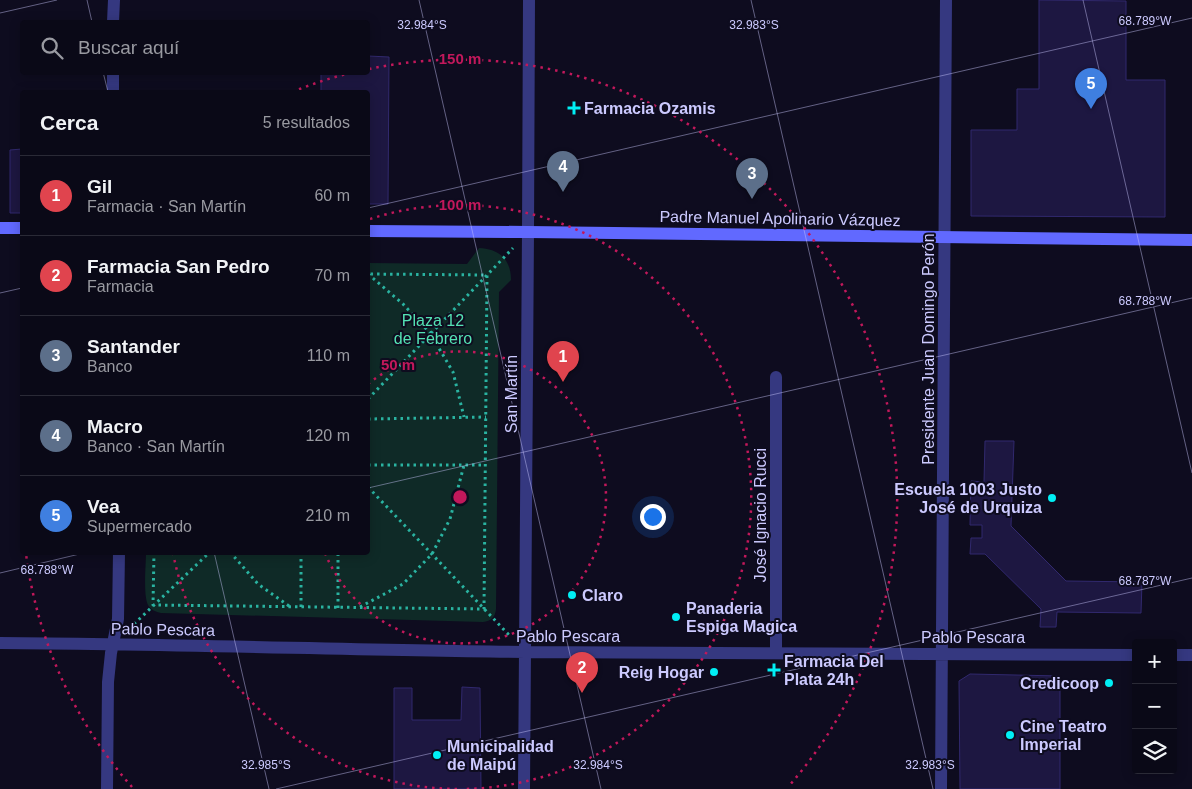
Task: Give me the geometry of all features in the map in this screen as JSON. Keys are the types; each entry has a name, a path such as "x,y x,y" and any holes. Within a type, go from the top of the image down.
{"main road":[{"path":"0,228 20,228"},
{"name":"Padre Manuel Apolinario Vázquez","path":"370,231 1192,240"}],"street":[{"path":"114,0 114,20"},
{"name":"San Martín","path":"524,789 529,0"},
{"name":"Presidente Juan Domingo Perón","path":"941,789 946,0"},
{"path":"113,75 113,90"},
{"name":"José Ignacio Rucci","path":"776,377 776,653"},
{"path":"107,789 109,662 118,619 119,555"},
{"name":"Pablo Pescara","path":"0,643 525,652 1132,655"},
{"path":"1177,655 1192,656"}],"path":[{"path":"370,397 528,232"},
{"path":"370,274 487,275"},
{"path":"484,609 487,275"},
{"path":"370,276 403,304 430,333 454,372 464,417"},
{"path":"370,419 486,417"},
{"path":"370,465 485,465"},
{"path":"360,607 403,584 432,554 450,519 464,465"},
{"path":"370,489 525,652"},
{"path":"153,605 154,555"},
{"path":"112,644 207,555"},
{"path":"233,555 258,584 290,607"},
{"path":"301,555 301,607"},
{"path":"338,555 338,608"},
{"path":"153,605 484,609"}],"green space":[{"name":"Plaza 12 de Febrero","path":"479,248 492,250 506,261 509,266 511,280 499,292 495,615 488,621 483,622 161,613 151,608 146,600 146,555 370,555 370,263 467,264"}],"building":[{"path":"1039,0 1126,1 1126,80 1165,80 1165,217 971,216 971,130 1017,130 1017,89 1039,89"},
{"path":"370,56 389,57 388,204 370,204 370,90 321,90 321,75 370,75"},
{"path":"20,149 20,213 10,213 10,150"},
{"path":"985,441 1014,441 1011,526 1066,581 1142,582 1141,613 1057,612 1056,627 1040,627 1041,609 985,554 970,554 971,538 982,538 982,525 970,525 971,481 984,482"},
{"name":"Cine Teatro Imperial","path":"970,674 1060,676 1060,789 960,789 959,681"},
{"name":"Municipalidad de Maipú","path":"462,687 480,688 481,789 394,789 394,688 412,688 412,720 461,720"}],"place":[{"name":"Farmacia Ozamis","path":"574,108"},
{"name":"Vea","path":"1091,109"},
{"name":"Macro","path":"563,192"},
{"name":"Santander","path":"752,199"},
{"name":"Gil","path":"563,382"},
{"name":"Escuela 1003 Justo José de Urquiza","path":"1052,498"},
{"name":"Claro","path":"572,595"},
{"name":"Panaderia Espiga Magica","path":"676,617"},
{"name":"Farmacia Del Plata 24h","path":"774,670"},
{"name":"Reig Hogar","path":"714,672"},
{"name":"Credicoop","path":"1109,683"},
{"name":"Farmacia San Pedro","path":"582,693"},
{"name":"Cine Teatro Imperial","path":"1010,735"},
{"name":"Municipalidad de Maipú","path":"437,755"}]}
